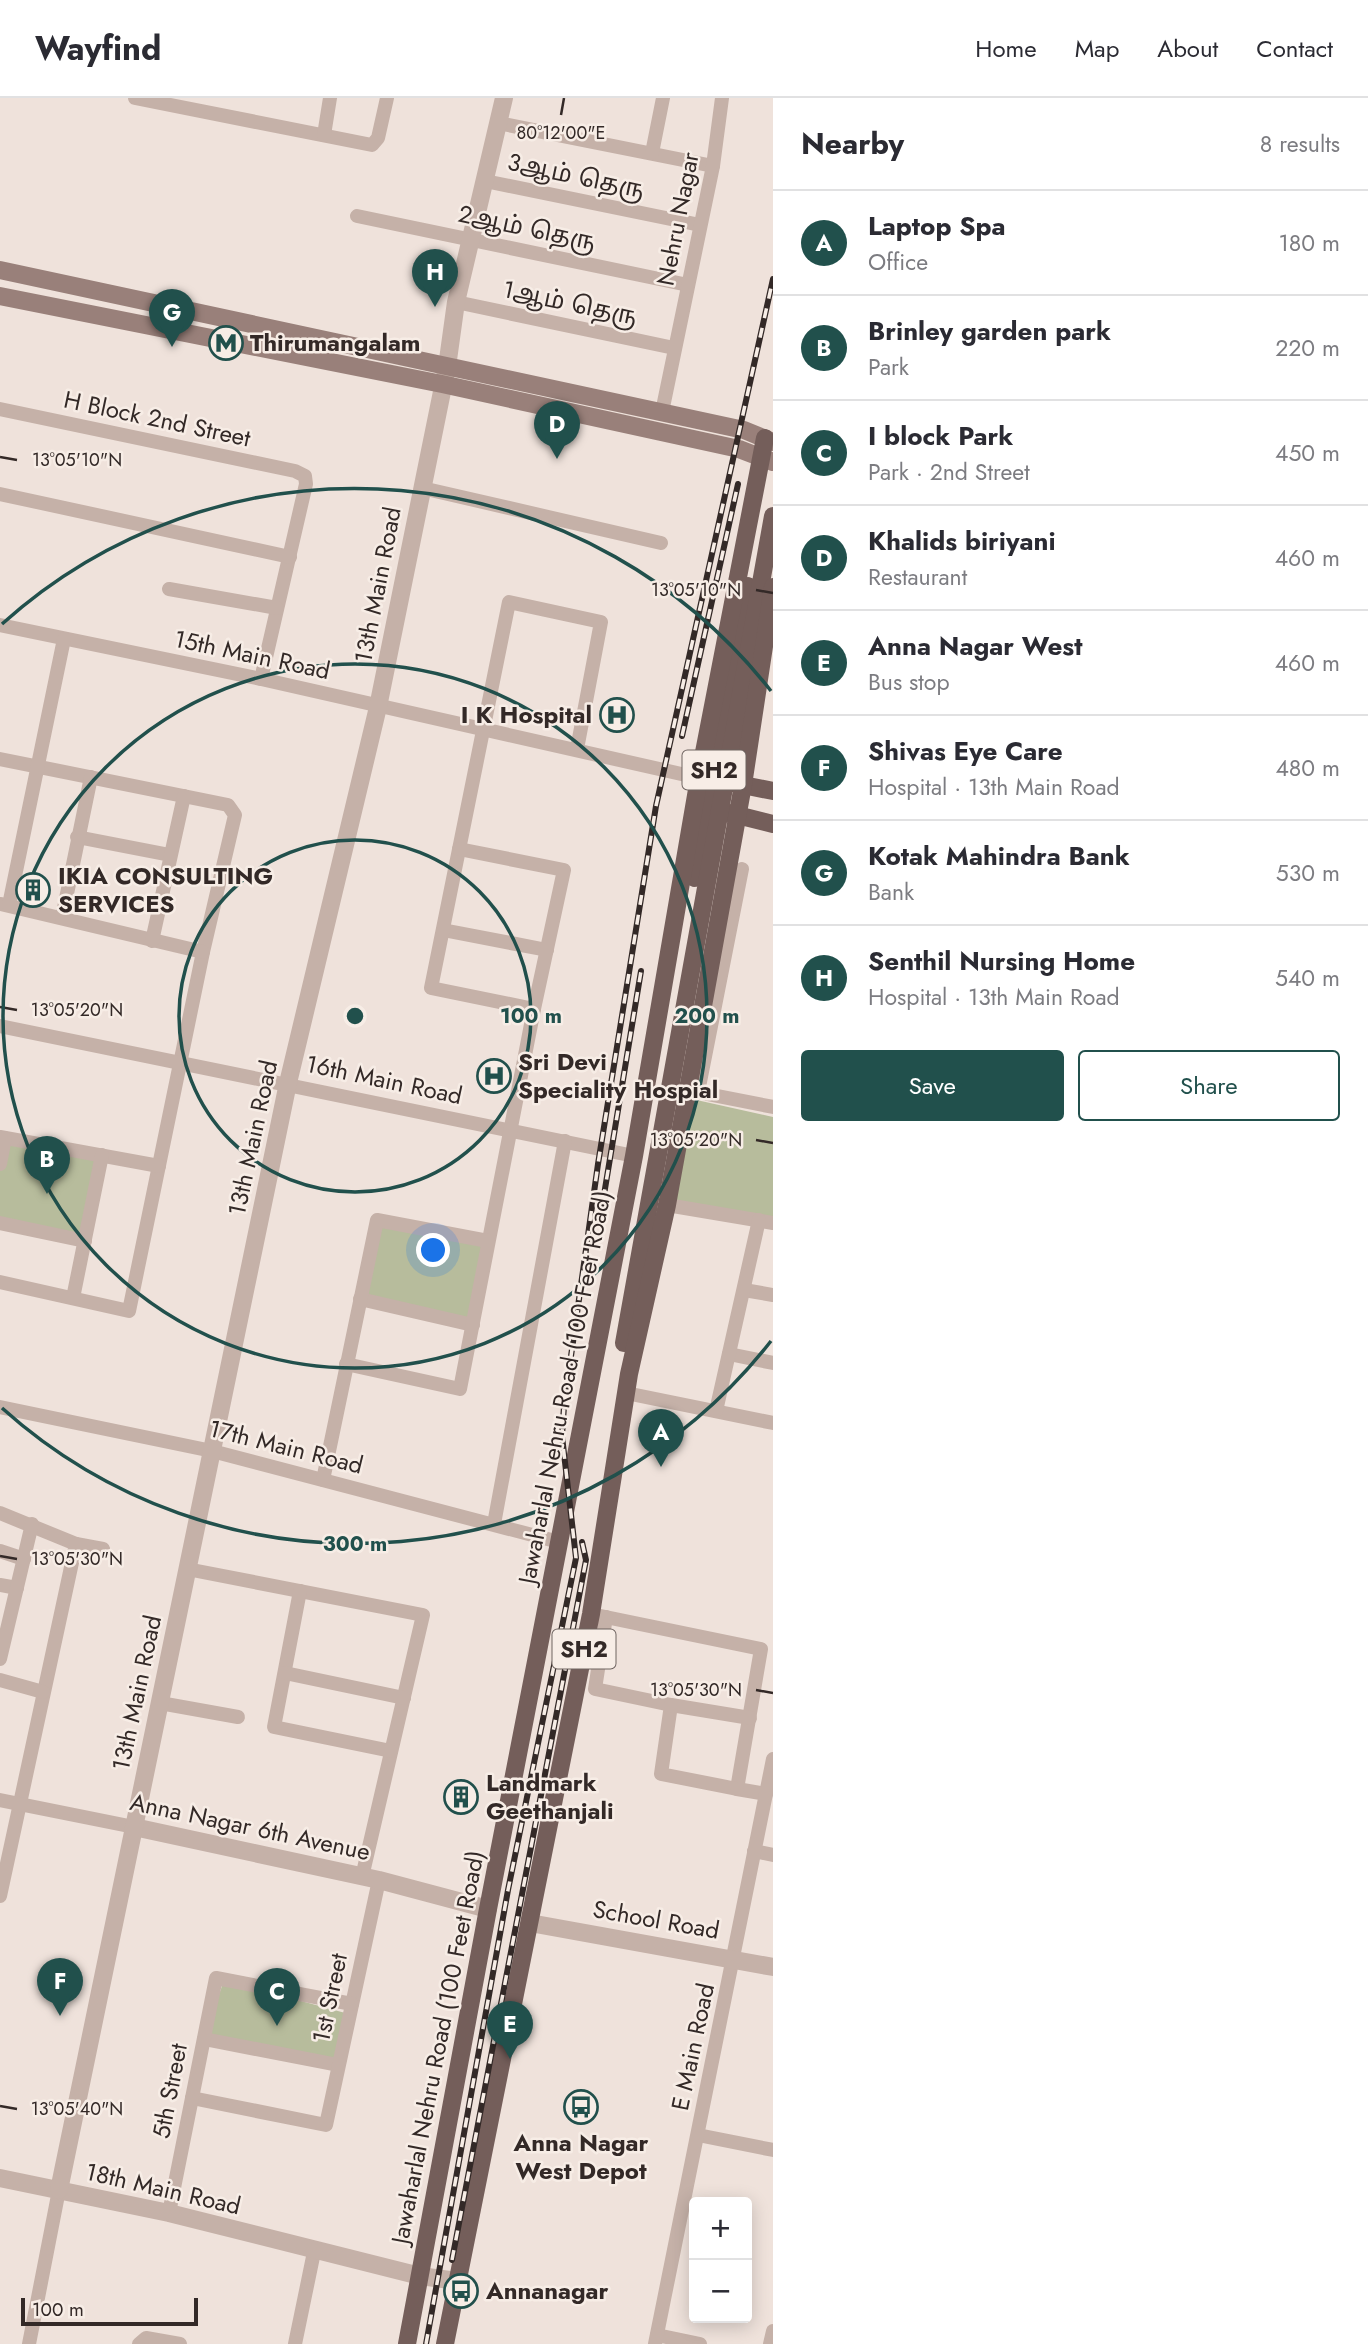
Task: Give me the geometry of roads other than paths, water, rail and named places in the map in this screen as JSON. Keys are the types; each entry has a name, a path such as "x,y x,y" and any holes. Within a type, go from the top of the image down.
{"main road":[{"path":"0,270 445,376 739,449 769,459"},
{"path":"0,296 662,412 744,430 769,440"},
{"name":"Jawaharlal Nehru Road (100 Feet Road)","path":"407,2344 488,1909 635,1156 699,778 769,459 769,440"},
{"name":"SH2","path":"592,1370 607,1345 678,1089 769,459"},
{"name":"SH2","path":"445,2344 530,1923 598,1615 629,1374 622,1354 678,1089 773,516"},
{"path":"629,1374 667,1205 678,1089 743,785 773,587"},
{"path":"699,778 773,791"},
{"path":"694,806 773,824"},
{"path":"678,897 719,905"}],"street":[{"path":"135,98 175,102 374,144 387,98"},
{"path":"324,135 330,98"},
{"name":"13th Main Road","path":"59,2190 288,1083 379,707 445,376 456,302 504,98"},
{"path":"652,153 663,98"},
{"name":"Nehru Nagar","path":"662,412 713,166 722,98"},
{"path":"498,123 713,166"},
{"name":"3ஆம் தெரு","path":"485,181 700,225"},
{"name":"2ஆம் தெரு","path":"357,216 688,285"},
{"name":"1ஆம் தெரு","path":"456,302 674,348"},
{"name":"H Block 2nd Street","path":"0,409 295,471 305,476 306,484 290,557"},
{"path":"422,488 661,543"},
{"path":"0,494 290,557 261,679"},
{"path":"169,589 277,608"},
{"path":"534,1009 431,988 509,602 601,622 577,749"},
{"name":"15th Main Road","path":"0,625 261,679 699,778"},
{"path":"64,639 38,767 4,904 152,941 204,951"},
{"path":"0,759 228,805 235,815 129,1311 0,1282"},
{"path":"62,918 91,777"},
{"path":"152,941 184,796"},
{"path":"77,837 170,855"},
{"path":"346,1364 460,1389 534,1009 564,870 459,849"},
{"path":"742,869 678,1089 773,1107"},
{"path":"443,930 547,950"},
{"name":"16th Main Road","path":"0,1026 182,1061 635,1156"},
{"path":"0,1164 3,1137 159,1166"},
{"path":"494,1524 565,1141"},
{"path":"73,1298 102,1155"},
{"path":"667,1205 766,1221 744,1290 716,1411"},
{"path":"323,1480 377,1220 488,1241"},
{"path":"0,1223 85,1241"},
{"path":"744,1290 773,1295"},
{"path":"360,1299 472,1325"},
{"path":"729,1354 773,1363"},
{"path":"626,1393 773,1423"},
{"name":"17th Main Road","path":"0,1407 212,1451 559,1542"},
{"path":"0,1513 76,1544 103,1549"},
{"path":"0,1659 32,1524"},
{"path":"0,1896 76,1544"},
{"path":"0,1551 24,1559"},
{"path":"187,1569 300,1591 274,1727 391,1751"},
{"path":"0,1585 17,1588"},
{"name":"1st Street","path":"192,2098 326,2125 352,2004 391,1751 423,1615 300,1591"},
{"path":"737,1789 750,1718 761,1649 598,1615 595,1689 750,1718"},
{"path":"285,1673 404,1698"},
{"path":"0,1680 43,1692"},
{"path":"160,1703 238,1717"},
{"path":"671,1705 661,1773 766,1794"},
{"name":"E Main Road","path":"656,2339 773,1759"},
{"name":"Anna Nagar 6th Avenue","path":"0,1800 371,1879 488,1909"},
{"path":"754,1851 773,1855"},
{"name":"School Road","path":"530,1923 773,1967"},
{"name":"5th Street","path":"169,2213 216,1978 352,2004"},
{"path":"204,2039 338,2065"},
{"path":"698,2135 773,2150"},
{"name":"18th Main Road","path":"0,2178 169,2213 314,2252 420,2276 457,2281"},
{"path":"29,2344 59,2190"},
{"path":"295,2344 314,2252"},
{"path":"770,2344 773,2332"},
{"path":"139,2344 146,2338 180,2344"},
{"path":"656,2339 700,2344"}],"railway":[{"path":"426,2344 508,1890 576,1558 562,1436 564,1406 598,1164 656,806 773,279"},
{"path":"682,736 738,484"},
{"path":"600,1219 641,971"},
{"path":"452,2260 586,1560 582,1542"}],"place":[{"name":"Senthil Nursing Home","path":"435,307"},
{"name":"Thirumangalam","path":"226,343"},
{"name":"Kotak Mahindra Bank","path":"172,347"},
{"name":"Khalids biriyani","path":"557,459"},
{"name":"I K Hospital","path":"617,715"},
{"name":"IKIA CONSULTING SERVICES","path":"33,890"},
{"name":"Sri Devi Speciality Hospial","path":"494,1076"},
{"name":"Brinley garden park","path":"47,1194"},
{"name":"Laptop Spa","path":"661,1467"},
{"name":"Landmark Geethanjali","path":"461,1797"},
{"name":"Shivas Eye Care","path":"60,2016"},
{"name":"I block Park","path":"277,2026"},
{"name":"Anna Nagar West","path":"510,2059"},
{"name":"Anna Nagar West Depot","path":"581,2107"},
{"name":"Annanagar","path":"461,2291"}]}
